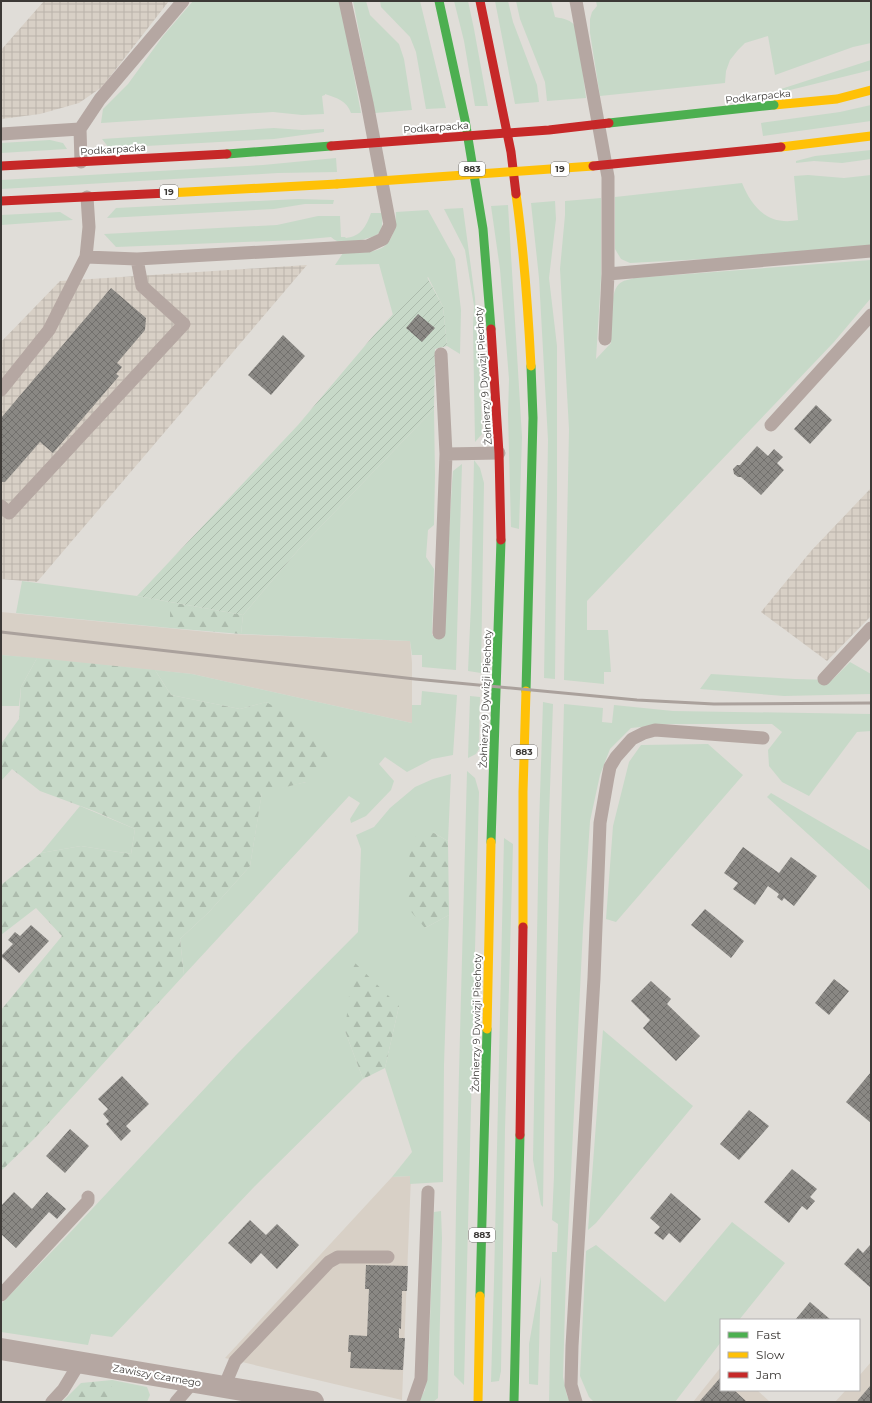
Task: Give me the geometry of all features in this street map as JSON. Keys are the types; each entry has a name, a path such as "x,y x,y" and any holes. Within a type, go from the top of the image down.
{"main road":[{"name":"Żołnierzy 9 Dywizji Piechoty","path":"439,1 465,120 483,229 499,453 501,543 492,798 478,1402"},
{"name":"883","path":"480,1 511,152 522,236 529,324 533,418 522,792 523,986 514,1402"},
{"name":"Podkarpacka","path":"1,166 255,152 549,130 837,99 871,90"},
{"name":"19","path":"1,201 337,184 560,169 781,147 871,136"}],"street":[{"name":"Zawiszy Czarnego","path":"1,1349 313,1402"}],"lane":[{"path":"81,162 80,129 100,99 183,1"},
{"path":"86,257 137,259 368,246 383,239 390,225 367,103 345,1"},
{"path":"576,1 608,177 608,274 604,340"},
{"path":"1,134 80,129"},
{"path":"1,390 49,330 86,257 89,227 87,197"},
{"path":"608,274 871,252"},
{"path":"1,506 9,513 184,324 142,286 137,259"},
{"path":"771,424 871,315"},
{"path":"439,633 446,454 441,354"},
{"path":"446,454 499,453"},
{"path":"824,678 871,628"},
{"path":"576,1402 571,1385 572,1346 594,978 600,823 610,767 616,757 632,739 644,733 655,730 763,738"},
{"path":"414,1402 421,1379 428,1192"},
{"path":"1,1295 88,1201 88,1197"},
{"path":"224,1387 235,1361 329,1262 338,1257 388,1257"},
{"path":"52,1402 63,1390 80,1362"},
{"path":"176,1402 194,1382"}],"shaded area":[{"path":"44,1 169,1 102,87 79,103 40,114 1,119 1,50"},
{"path":"307,265 37,582 1,579 1,342 60,281"},
{"path":"871,488 871,616 827,661 761,612 811,551"},
{"path":"1,612 229,634 410,641 412,663 412,723 192,674 1,655"},
{"path":"411,1176 402,1400 225,1358 392,1177"},
{"path":"871,1362 871,1402 835,1402 845,1391 860,1391 860,1375"},
{"path":"720,1368 720,1391 758,1391 770,1402 693,1402"}],"green space":[{"path":"193,1 340,1 361,113 351,113 344,103 325,94 322,96 324,114 302,115 273,112 101,123 103,109 128,84 163,36"},
{"path":"353,1 366,1 370,15 399,44 404,59 412,110 375,113"},
{"path":"380,1 420,1 446,108 426,109 416,52 410,37 381,7"},
{"path":"454,1 468,1 488,106 475,106 464,41"},
{"path":"495,1 508,1 513,22 537,85 539,102 515,104"},
{"path":"516,1 551,1 555,17 570,21 577,28 586,98 547,101 545,82 520,19"},
{"path":"596,1 871,1 871,43 853,47 775,75 768,36 745,43 738,50 730,60 726,71 725,83 600,96 590,33 590,19 592,12 597,6"},
{"path":"871,60 871,70 782,92 781,89"},
{"path":"871,105 871,121 763,136 761,123 840,112"},
{"path":"274,128 302,130 324,129 324,132 274,139 109,148 102,139"},
{"path":"50,140 63,143 67,149 1,153 1,143"},
{"path":"871,150 871,159 842,163 814,161 796,163 796,161 815,156"},
{"path":"336,158 337,172 278,173 1,189 1,180 263,165"},
{"path":"808,175 844,178 871,175 871,245 723,258 630,263 621,259 615,249 615,197 742,183 756,207 770,218 788,221 798,220 794,176"},
{"path":"601,198 601,278 596,359 611,343 612,303 616,289 619,284 624,281 634,278 871,260 871,298 834,342 587,601 587,630 608,630 611,672 604,672 604,684 564,680 569,429 560,269 565,201"},
{"path":"298,199 334,200 333,204 305,204 274,209 107,218 116,208"},
{"path":"555,201 556,219 549,278 557,346 555,679 544,678 548,440 539,278 531,203"},
{"path":"508,205 522,437 519,529 511,527 508,414 509,379 500,269 491,206"},
{"path":"463,208 475,298 479,356 482,434 475,442 474,306 465,250 444,209"},
{"path":"428,210 455,259 461,310 460,354 447,346 443,307 428,277 393,315 379,264 335,265 343,253 374,251 382,248 388,243 395,226 396,212"},
{"path":"60,212 73,220 1,225 1,215"},
{"path":"371,213 382,213 382,226 380,232 377,235 366,239 346,242 337,241 331,237 298,240 116,247 104,234 277,225 318,216 340,216 341,237 346,238 356,235 362,230"},
{"path":"427,277 443,307 447,346 435,349 434,409 299,549 243,615 137,596 298,425 374,335"},
{"path":"434,409 434,525 428,530 426,557 434,569 432,635 443,635 453,471 462,464 456,670 422,667 422,655 412,655 410,641 241,634 243,615 299,549"},
{"path":"474,460 480,468 484,483 481,673 468,671"},
{"path":"22,581 137,596 170,602 170,628 16,613"},
{"path":"170,602 243,615 241,634 170,628"},
{"path":"1,655 37,658 21,687 19,706 1,706"},
{"path":"37,658 155,670 171,695 240,709 266,702 302,722 329,756 306,782 262,793 250,866 209,912 180,939 184,975 36,1137 1,1171 1,1010 62,936 36,908 1,935 1,885 41,853 81,846 131,854 135,829 94,811 40,791 12,769 1,781 1,744 19,719 21,687"},
{"path":"850,662 871,674 871,694 784,696 700,689 711,674 832,680"},
{"path":"155,670 192,674 412,723 412,705 421,705 422,691 457,695 453,755 432,759 407,772 385,757 379,764 394,781 391,790 366,816 351,823 350,819 360,803 349,796 184,975 180,939 209,912 250,866 262,792 306,782 267,702 240,709 171,695"},
{"path":"470,696 480,697 479,749 476,754 468,758"},
{"path":"543,702 553,704 548,845 543,1207 541,1205 533,1160 539,826"},
{"path":"564,704 603,708 602,722 612,723 614,705 673,711 871,714 871,731 857,732 809,796 782,782 769,766 768,750 782,732 772,724 669,724 631,728 610,749 600,775 590,821 583,929 566,1274 563,1377 567,1396 571,1402 549,1402 552,1252 557,1252 558,1224 552,1220"},
{"path":"708,744 743,775 616,922 606,919 613,826 629,762 641,745"},
{"path":"467,771 475,778 479,792 464,1385 454,1375 457,1149"},
{"path":"451,774 448,841 434,833 425,928 449,915 444,1065 443,1182 410,1184 410,1176 392,1177 412,1152 385,1068 399,1006 345,1031 363,1079 254,1187 112,1337 91,1334 88,1345 1,1332 1,1304 64,1239 236,1055 358,932 361,849 356,835 374,827 390,808 415,787 433,779"},
{"path":"771,793 871,851 871,891 767,797"},
{"path":"80,806 135,829 131,854 81,846 41,853"},
{"path":"434,833 448,841 449,915 425,928 408,908 410,838"},
{"path":"504,838 513,844 505,1130 501,1371 499,1381 491,1382 494,1281"},
{"path":"353,961 399,1006 385,1068 363,1079 345,1031"},
{"path":"603,1030 693,1106 596,1223 588,1230"},
{"path":"441,1211 442,1238 438,1398 433,1402 421,1402 420,1399 425,1390 429,1348 434,1212"},
{"path":"732,1222 785,1263 740,1319 720,1319 720,1343 675,1402 594,1402 589,1397 580,1376 586,1251 596,1245 665,1302"},
{"path":"541,1276 538,1385 529,1384 529,1344"},
{"path":"112,1380 147,1387 150,1395 147,1402 112,1402"},
{"path":"112,1380 112,1402 62,1402 81,1383"}],"building":[{"path":"111,288 146,318 145,330 117,363 122,367 116,374 119,376 53,453 40,442 5,482 1,482 1,418"},
{"path":"418,314 435,328 422,342 406,328"},
{"path":"283,335 305,356 271,395 248,375"},
{"path":"816,405 832,420 810,444 794,429"},
{"path":"757,446 768,456 774,449 783,457 777,463 784,470 761,495 741,477 734,474 733,469 737,465 740,465"},
{"path":"743,847 779,873 791,857 817,876 794,906 784,898 782,901 777,897 779,894 768,886 755,905 733,889 738,883 724,873"},
{"path":"705,909 744,941 731,958 691,925"},
{"path":"31,925 49,941 19,973 1,956 13,944 8,940 15,932 20,936"},
{"path":"834,979 849,991 829,1015 815,1003"},
{"path":"651,981 671,999 667,1004 700,1036 676,1061 643,1028 650,1020 631,1001"},
{"path":"871,1072 871,1123 846,1102"},
{"path":"122,1076 149,1104 126,1126 131,1131 121,1141 106,1124 109,1121 103,1114 108,1109 98,1099"},
{"path":"749,1110 769,1126 739,1160 720,1144"},
{"path":"70,1129 89,1146 65,1173 46,1156"},
{"path":"792,1169 817,1189 810,1197 815,1201 807,1210 802,1206 789,1223 764,1202"},
{"path":"14,1192 32,1209 47,1192 66,1209 57,1219 49,1212 16,1248 1,1234 1,1206"},
{"path":"671,1193 701,1219 680,1243 669,1233 663,1240 654,1233 660,1227 650,1218"},
{"path":"250,1220 266,1235 277,1224 299,1245 277,1269 261,1253 251,1264 228,1243"},
{"path":"871,1244 871,1288 844,1264 858,1248 863,1253"},
{"path":"366,1265 408,1266 407,1291 402,1291 401,1329 399,1328 399,1338 405,1338 403,1370 350,1368 351,1352 348,1352 349,1335 367,1336 369,1289 365,1289"},
{"path":"810,1302 830,1319 796,1319"},
{"path":"720,1378 720,1391 735,1391 747,1402 699,1402"},
{"path":"871,1385 871,1402 857,1402 858,1400"}],"railway":[{"path":"1,632 415,679 637,700 714,704 871,703"}],"traffic: fast":[{"path":"439,1 465,120 483,229 491,329"},
{"path":"609,123 774,105"},
{"path":"227,154 331,146"},
{"path":"526,691 533,418 531,366"},
{"path":"491,842 501,540"},
{"path":"480,1296 487,1029"},
{"path":"514,1402 520,1135"}],"traffic: slow":[{"path":"774,105 837,99 871,90"},
{"path":"781,147 871,136"},
{"path":"337,184 593,166"},
{"path":"168,193 337,184"},
{"path":"516,194 529,323 531,366"},
{"path":"523,927 523,792 526,691"},
{"path":"487,1029 491,842"},
{"path":"478,1402 480,1296"}],"traffic: jam":[{"path":"480,1 511,152 516,194"},
{"path":"331,146 549,130 609,123"},
{"path":"593,166 781,147"},
{"path":"1,166 227,154"},
{"path":"1,201 168,193"},
{"path":"491,329 499,453 501,540"},
{"path":"520,1135 523,927"}]}
